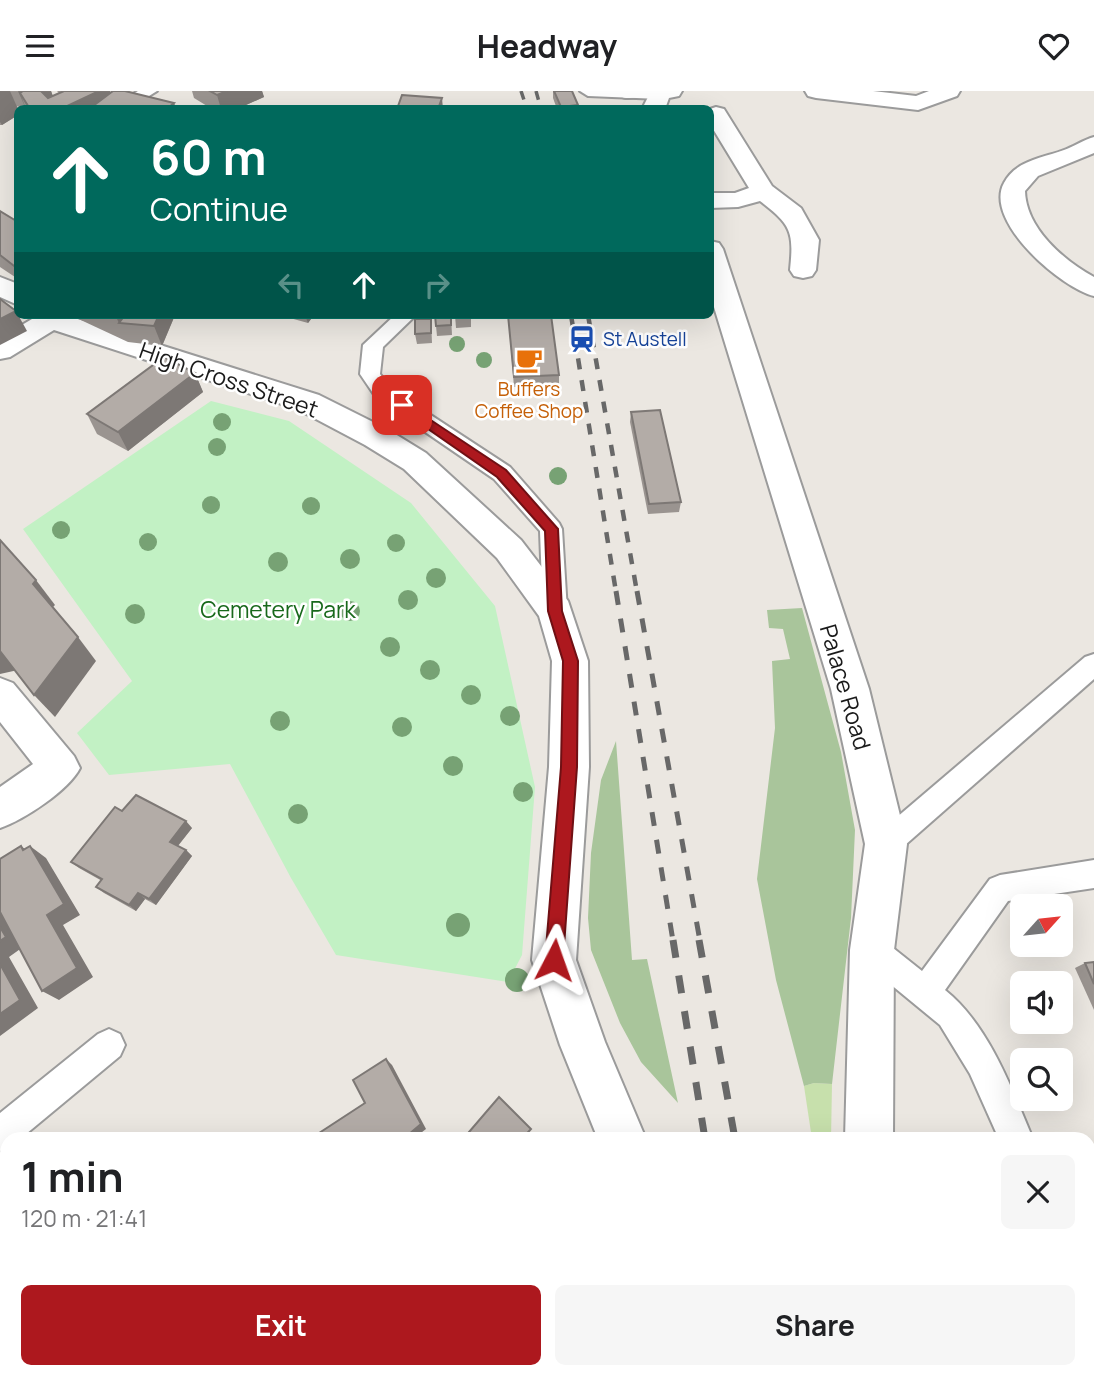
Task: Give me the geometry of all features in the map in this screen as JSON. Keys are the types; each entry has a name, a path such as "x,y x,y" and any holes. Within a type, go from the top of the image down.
{"street":[{"path":"816,91 918,103 949,91"},
{"path":"716,114 764,191 792,213 806,240 803,270"},
{"path":"1094,144 1075,154 1042,163 1030,170 1012,189 1010,198 1018,218 1058,265 1094,288"},
{"path":"714,201 738,200 764,191"},
{"name":"Palace Road","path":"714,262 852,696 886,844 872,950 869,1132"},
{"path":"0,350 46,319"},
{"name":"High Cross Street","path":"50,319 295,398 376,437 415,461 509,549 555,611 570,661 569,767 554,960 583,1045 619,1132"},
{"path":"0,694 60,768 0,810"}],"lane":[{"path":"123,105 149,91"},
{"path":"588,91 627,91 661,98"},
{"path":"411,321 373,345 370,374 384,394 502,473 541,515 551,529 555,611"},
{"path":"886,844 1094,664"},
{"path":"924,993 1000,889 1094,874"},
{"path":"872,950 951,1014 981,1063 1013,1132"},
{"path":"2,1132 109,1045"}],"green space":[{"name":"Cemetery Park","path":"211,401 289,421 411,503 495,606 535,787 522,955 508,982 336,955 230,764 109,775 77,733 132,681 23,529"},
{"path":"802,608 841,752 855,830 851,918 832,1084 814,1083 804,1086 776,980 757,879 775,728 772,661 790,659 783,629 769,628 767,610"},
{"path":"616,741 632,960 647,959 678,1103 641,1062 620,1023 591,950 588,918 591,853 601,780"},
{"path":"814,1083 832,1084 831,1132 811,1132 804,1086"}],"building":[{"path":"41,91 48,98 64,91 99,91 69,105 28,105 20,93"},
{"path":"113,91 125,91 174,103 172,105 94,105"},
{"path":"210,91 227,91 217,95"},
{"path":"554,91 572,91 578,105 560,105"},
{"path":"402,95 442,98 439,105 398,105"},
{"path":"0,211 14,220 14,266 0,255"},
{"path":"0,299 14,312 0,319"},
{"path":"122,319 157,319 154,326 119,323"},
{"path":"415,319 431,319 431,333 415,334"},
{"path":"435,319 451,319 451,325 436,326"},
{"path":"508,319 552,319 559,375 514,377"},
{"path":"164,357 195,373 118,432 87,414"},
{"path":"660,410 681,502 649,504 631,412"},
{"path":"0,540 36,580 33,584 78,637 34,695 0,651"},
{"path":"136,795 186,821 170,842 186,850 149,899 138,893 129,905 96,887 102,879 71,862 115,807 122,811"},
{"path":"21,846 23,850 30,846 64,904 47,915 77,968 42,991 0,912 0,859"},
{"path":"0,927 6,937 0,941"},
{"path":"1094,962 1094,984 1085,963"},
{"path":"0,964 20,1000 0,1014"},
{"path":"386,1059 421,1124 412,1132 321,1132 365,1103 353,1080"},
{"path":"499,1097 531,1129 528,1132 469,1132"}],"railway":[{"path":"521,91 526,105"},
{"path":"536,91 540,105"},
{"path":"572,319 616,592"},
{"path":"589,319 637,592"},
{"path":"616,591 673,941"},
{"path":"637,591 700,941"},
{"path":"673,940 704,1132"},
{"path":"699,940 734,1132"}],"place":[{"name":"St Austell","path":"582,339"},
{"name":"Buffers Coffee Shop","path":"529,360"}],"route":[{"path":"402,405 502,473 551,529 555,611 570,661 569,767 554,960"}]}
